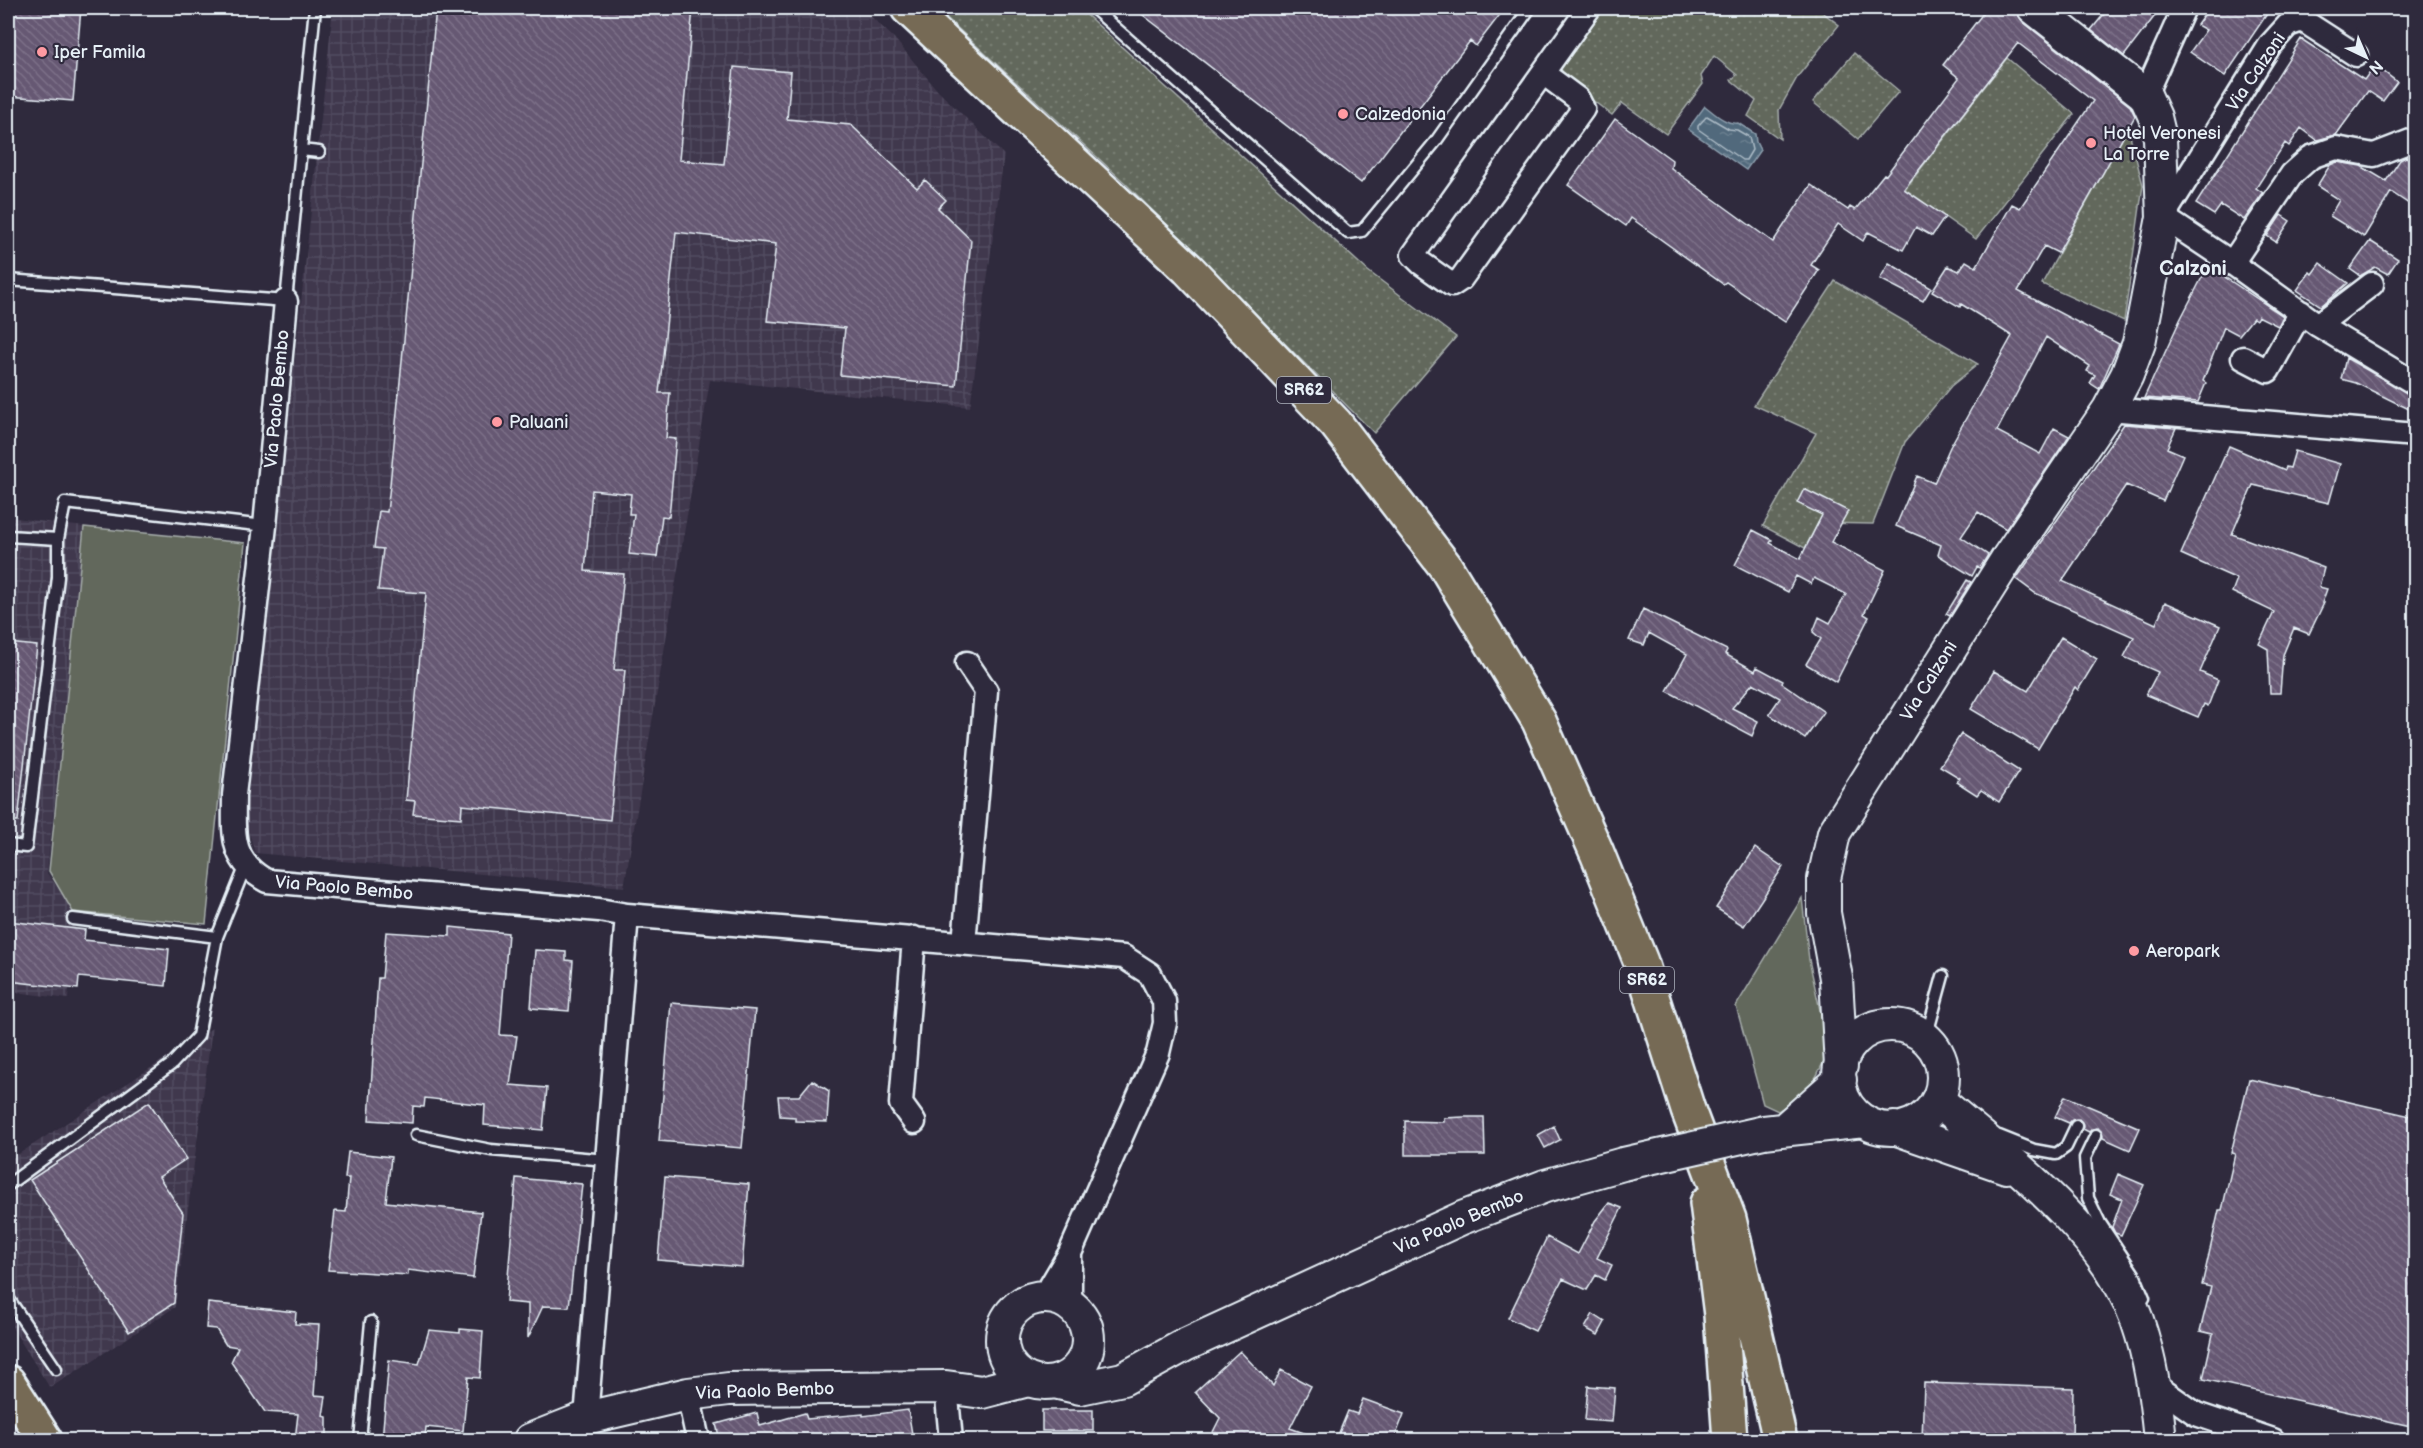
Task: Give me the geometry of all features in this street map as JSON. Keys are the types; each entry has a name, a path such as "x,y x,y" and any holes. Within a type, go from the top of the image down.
{"highway":[{"name":"SR62","path":"908,8 1204,286 1336,424 1445,566 1539,721 1597,852 1641,962 1688,1110 1706,1200 1721,1315 1730,1440"},
{"path":"1688,1110 1729,1219 1780,1440"},
{"path":"8,1382 45,1440"}],"street":[{"path":"1543,73 1578,99 1583,109 1461,279 1452,285 1420,263 1413,255 1589,8"},
{"path":"2034,8 2150,106 2184,8"},
{"name":"Via Calzoni","path":"2163,217 2270,45 2288,26 2302,20 2356,55"},
{"name":"Via Calzoni","path":"1840,1073 1836,978 1824,913 1824,879 1834,833 2001,568 2109,409 2127,375 2139,343 2163,217 2160,138 2150,106"},
{"path":"2232,262 2292,174 2311,157 2336,148 2374,155 2415,141"},
{"path":"2163,217 2232,262 2310,318 2415,384"},
{"path":"2243,358 2268,371 2310,318 2372,284"},
{"name":"Via Paolo Bembo","path":"286,301 265,526 234,795 233,838 246,865 256,876 267,881 599,910 627,915 1124,957 1150,974 1164,1000 1165,1023 1158,1053 1070,1253 1057,1301"},
{"path":"2109,409 2415,435"},
{"path":"964,943 986,691 967,663"},
{"path":"586,1418 627,915"},
{"path":"914,938 901,1104 914,1122"},
{"name":"Via Calzoni","path":"1836,978 1855,1006 1876,1027"},
{"path":"1876,1027 1903,1026 1926,1038 1941,1060 1943,1074 1938,1100 1920,1120 1894,1128"},
{"name":"Via Paolo Bembo","path":"1775,1130 1840,1073 1845,1053 1853,1042 1876,1027"},
{"path":"1840,1073 1843,1096 1852,1110 1864,1121"},
{"name":"Via Paolo Bembo","path":"1938,1100 2024,1173 2091,1241 2121,1288 2151,1356 2160,1436 2196,1413"},
{"name":"Via Paolo Bembo","path":"1041,1381 1080,1388 1124,1379 1149,1364 1462,1218 1545,1186 1623,1164 1775,1130 1864,1121 1879,1127 1894,1128 2024,1173"},
{"path":"1041,1381 1010,1367 1001,1344 1008,1317 1018,1306 1030,1299 1057,1301 1080,1316 1086,1329 1088,1343"},
{"name":"Via Paolo Bembo","path":"1088,1343 1100,1358 1120,1365 1149,1364"},
{"name":"Via Paolo Bembo","path":"530,1440 586,1418 688,1394 729,1389 946,1387 982,1392 1073,1373 1081,1364 1088,1343"},
{"path":"2151,1356 2196,1413 2273,1440"},
{"name":"Via Paolo Bembo","path":"946,1387 980,1376 1005,1357"},
{"path":"946,1387 951,1440"},
{"path":"688,1394 698,1440"}],"lane":[{"path":"8,280 286,301 315,8"},
{"path":"1094,8 1348,234 1362,231 1436,141 1530,8"},
{"path":"301,150 319,152"},
{"path":"8,845 26,847 58,577 58,539 65,503 265,526"},
{"path":"8,536 58,539"},
{"path":"8,1185 172,1064 198,1036 217,937 246,865"},
{"path":"73,919 217,937"},
{"path":"1926,1038 1943,976"},
{"path":"1938,1100 2001,1137 2045,1153 2056,1154 2066,1147 2076,1126"},
{"path":"416,1135 491,1150 607,1160"},
{"path":"2096,1135 2085,1158 2088,1198 2100,1223 2134,1274 2147,1306"},
{"path":"8,1298 56,1369"},
{"path":"360,1440 371,1322"}],"shaded area":[{"path":"333,8 862,8 894,38 938,91 1004,155 970,407 710,380 624,887 255,853 245,820"},
{"path":"8,517 84,527 47,873 76,913 68,999 8,991"},
{"path":"212,1028 175,1307 50,1388 8,1321 8,1161"}],"green space":[{"path":"936,8 1079,8 1368,271 1456,337 1374,433 1125,183"},
{"path":"1605,8 1817,8 1839,25 1798,76 1779,110 1780,139 1748,116 1756,101 1731,80 1737,75 1714,56 1701,76 1703,84 1666,134 1622,103 1612,115 1567,81 1560,67"},
{"path":"1854,53 1899,91 1858,139 1813,102"},
{"path":"2007,58 2074,114 1976,239 1905,189"},
{"path":"2128,128 2143,185 2124,321 2042,284"},
{"path":"1835,281 1978,364 1951,386 1905,442 1873,524 1818,523 1805,548 1763,526 1816,433 1754,405"},
{"path":"84,527 245,543 206,924 73,912 49,871"},
{"path":"1802,898 1809,960 1829,1051 1816,1077 1799,1098 1778,1111 1763,1104 1736,1006"}],"water":[{"path":"1705,106 1716,115 1738,123 1755,134 1760,150 1746,170 1688,129"}],"building":[{"name":"Iper Famila","path":"8,8 81,8 73,101 8,96"},
{"name":"Paluani","path":"436,8 693,8 679,160 724,164 734,67 791,72 787,119 851,125 917,188 925,180 946,200 938,208 971,240 956,386 840,375 845,328 767,321 776,244 676,232 659,393 670,393 666,438 676,439 669,517 662,516 657,557 629,554 634,514 629,514 631,494 592,490 585,571 624,574 614,670 625,670 610,820 462,805 461,818 413,814 415,801 406,800 426,593 378,590 383,549 374,548 379,511 387,512"},
{"name":"Calzedonia","path":"1134,8 1505,8 1476,46 1470,41 1361,183"},
{"path":"1987,8 2016,8 2023,22 2130,106 2135,116 2058,253 2044,246 2018,291 2119,344 2099,389 2090,383 2095,375 2087,371 2090,366 2046,337 1997,431 2040,454 2054,428 2069,436 2006,529 1978,512 1961,537 1988,555 1972,576 1938,555 1941,545 1896,526 1917,476 1934,483 1950,447 2012,336 1961,304 1960,307 1932,291 1948,266 1959,271 1966,261 1976,267 2012,204 2020,208 2093,101 2018,43 1904,189 1945,217 1932,236 1916,227 1903,250 1868,232 1863,241 1838,224 1811,265 1819,270 1785,322 1726,282 1723,284 1631,218 1626,226 1568,185 1615,119 1672,160 1671,168 1773,242 1811,185 1848,210 1850,207 1855,210 1884,174 1886,175 1959,78 1943,65"},
{"path":"2109,8 2161,8 2124,56 2091,30"},
{"path":"2209,8 2271,8 2225,76 2190,52 2206,30 2197,25"},
{"path":"2301,39 2364,80 2375,65 2397,82 2383,101 2368,91 2336,135 2317,140 2301,128 2289,146 2285,143 2256,188 2263,193 2244,220 2221,205 2214,215 2196,204"},
{"path":"2406,157 2415,163 2415,208 2391,192 2364,237 2330,216 2339,200 2317,186 2330,165 2337,162 2361,166 2386,181 2400,160"},
{"path":"2281,215 2290,221 2276,242 2267,236"},
{"path":"2370,241 2398,259 2388,274 2375,267 2360,276 2350,269"},
{"path":"1889,263 1931,288 1923,301 1880,279"},
{"path":"2320,263 2348,283 2321,306 2297,290"},
{"path":"2208,266 2283,316 2278,326 2258,316 2256,320 2253,318 2239,335 2224,327 2203,381 2206,383 2198,402 2144,398 2180,320"},
{"path":"2346,358 2415,397 2415,412 2356,383 2341,379"},
{"path":"2124,424 2176,428 2167,448 2183,455 2163,501 2126,485 2062,581 2156,624 2165,602 2220,626 2200,672 2218,680 2208,706 2204,704 2198,717 2146,695 2158,672 2124,657 2134,637 2035,593 2016,579"},
{"path":"2229,446 2285,470 2286,467 2290,468 2295,451 2340,464 2329,503 2253,485 2232,534 2324,568 2319,587 2327,589 2322,603 2324,603 2309,634 2294,628 2283,655 2280,693 2270,693 2268,649 2259,644 2274,612 2232,592 2237,579 2181,554"},
{"path":"1804,489 1848,511 1831,542 1885,570 1864,614 1869,617 1836,682 1806,664 1821,639 1813,632 1819,617 1830,623 1846,594 1814,578 1811,584 1796,576 1788,592 1735,565 1753,530 1772,540 1770,543 1800,559 1822,515 1797,503"},
{"path":"1967,580 1971,582 1950,616 1946,614"},
{"path":"1643,609 1727,650 1725,654 1755,671 1757,667 1783,681 1782,683 1824,712 1805,739 1769,714 1780,698 1753,683 1732,708 1758,721 1752,736 1667,691 1687,654 1649,633 1644,645 1629,640"},
{"path":"2061,637 2097,659 2078,690 2075,687 2038,749 1971,709 1994,671 2028,691"},
{"path":"8,643 37,646 18,821 8,821"},
{"path":"1961,734 2019,771 1999,802 1981,790 1977,795 1957,782 1960,778 1940,766"},
{"path":"1755,848 1783,867 1744,926 1716,908"},
{"path":"8,921 85,930 84,940 169,949 166,986 79,977 78,989 8,981"},
{"path":"450,927 508,933 500,1035 517,1036 510,1085 547,1088 543,1130 484,1125 485,1105 425,1098 424,1107 413,1106 412,1123 369,1120 378,978 382,978 386,932 450,936"},
{"path":"535,950 566,952 566,960 573,961 569,1011 531,1008"},
{"path":"671,1003 755,1010 742,1148 659,1141"},
{"path":"2249,1079 2415,1117 2415,1427 2203,1379 2213,1334 2200,1331 2211,1287 2202,1285 2219,1210 2222,1210 2235,1154 2231,1153"},
{"path":"812,1080 829,1091 827,1122 795,1121 795,1117 780,1116 778,1096 799,1096"},
{"path":"2065,1096 2140,1128 2130,1150 2103,1138 2099,1128 2089,1132 2083,1129 2079,1119 2069,1123 2055,1117"},
{"path":"149,1102 186,1159 159,1177 183,1213 174,1303 129,1332 30,1180"},
{"path":"1484,1117 1485,1155 1405,1155 1405,1121 1444,1122 1444,1118"},
{"path":"1554,1126 1560,1140 1545,1148 1538,1135"},
{"path":"348,1152 391,1157 386,1202 481,1212 473,1278 408,1270 408,1275 328,1270 335,1211 346,1212 349,1178 345,1178"},
{"path":"2118,1174 2144,1185 2121,1235 2115,1233 2112,1227 2122,1199 2110,1194"},
{"path":"665,1177 749,1184 742,1267 658,1260"},
{"path":"516,1178 582,1184 569,1307 543,1306 528,1338 528,1304 506,1302"},
{"path":"1609,1203 1622,1208 1597,1258 1612,1265 1605,1280 1596,1275 1587,1290 1563,1279 1535,1331 1508,1318 1547,1237 1578,1254 1595,1221"},
{"path":"208,1303 296,1312 295,1324 319,1325 314,1395 326,1396 323,1416 327,1417 327,1440 295,1440 298,1414 265,1412 231,1362 238,1347 226,1345 216,1329 206,1328"},
{"path":"1593,1314 1605,1322 1598,1335 1585,1328"},
{"path":"460,1329 483,1331 480,1378 468,1377 463,1431 426,1427 425,1437 421,1437 420,1440 382,1440 389,1360 419,1364 429,1330 460,1333"},
{"path":"1240,1351 1273,1386 1281,1370 1311,1386 1290,1428 1318,1438 1318,1440 1209,1440 1220,1418 1195,1392"},
{"path":"1924,1383 2073,1388 2072,1440 1922,1440"},
{"path":"1588,1386 1615,1388 1612,1422 1585,1420"},
{"path":"1363,1399 1404,1414 1394,1440 1336,1440 1348,1411 1357,1414"},
{"path":"908,1410 913,1440 720,1440 716,1424 757,1413 760,1426 805,1413 807,1419 863,1414 863,1416"},
{"path":"1042,1410 1093,1410 1093,1431 1042,1431"}],"place":[{"name":"Iper Famila","path":"42,52"},
{"name":"Calzedonia","path":"1343,114"},
{"name":"Hotel Veronesi La Torre","path":"2091,143"},
{"name":"Paluani","path":"497,422"},
{"name":"Aeropark","path":"2134,951"}],"district":[{"name":"Calzoni","path":"2193,269"}]}
